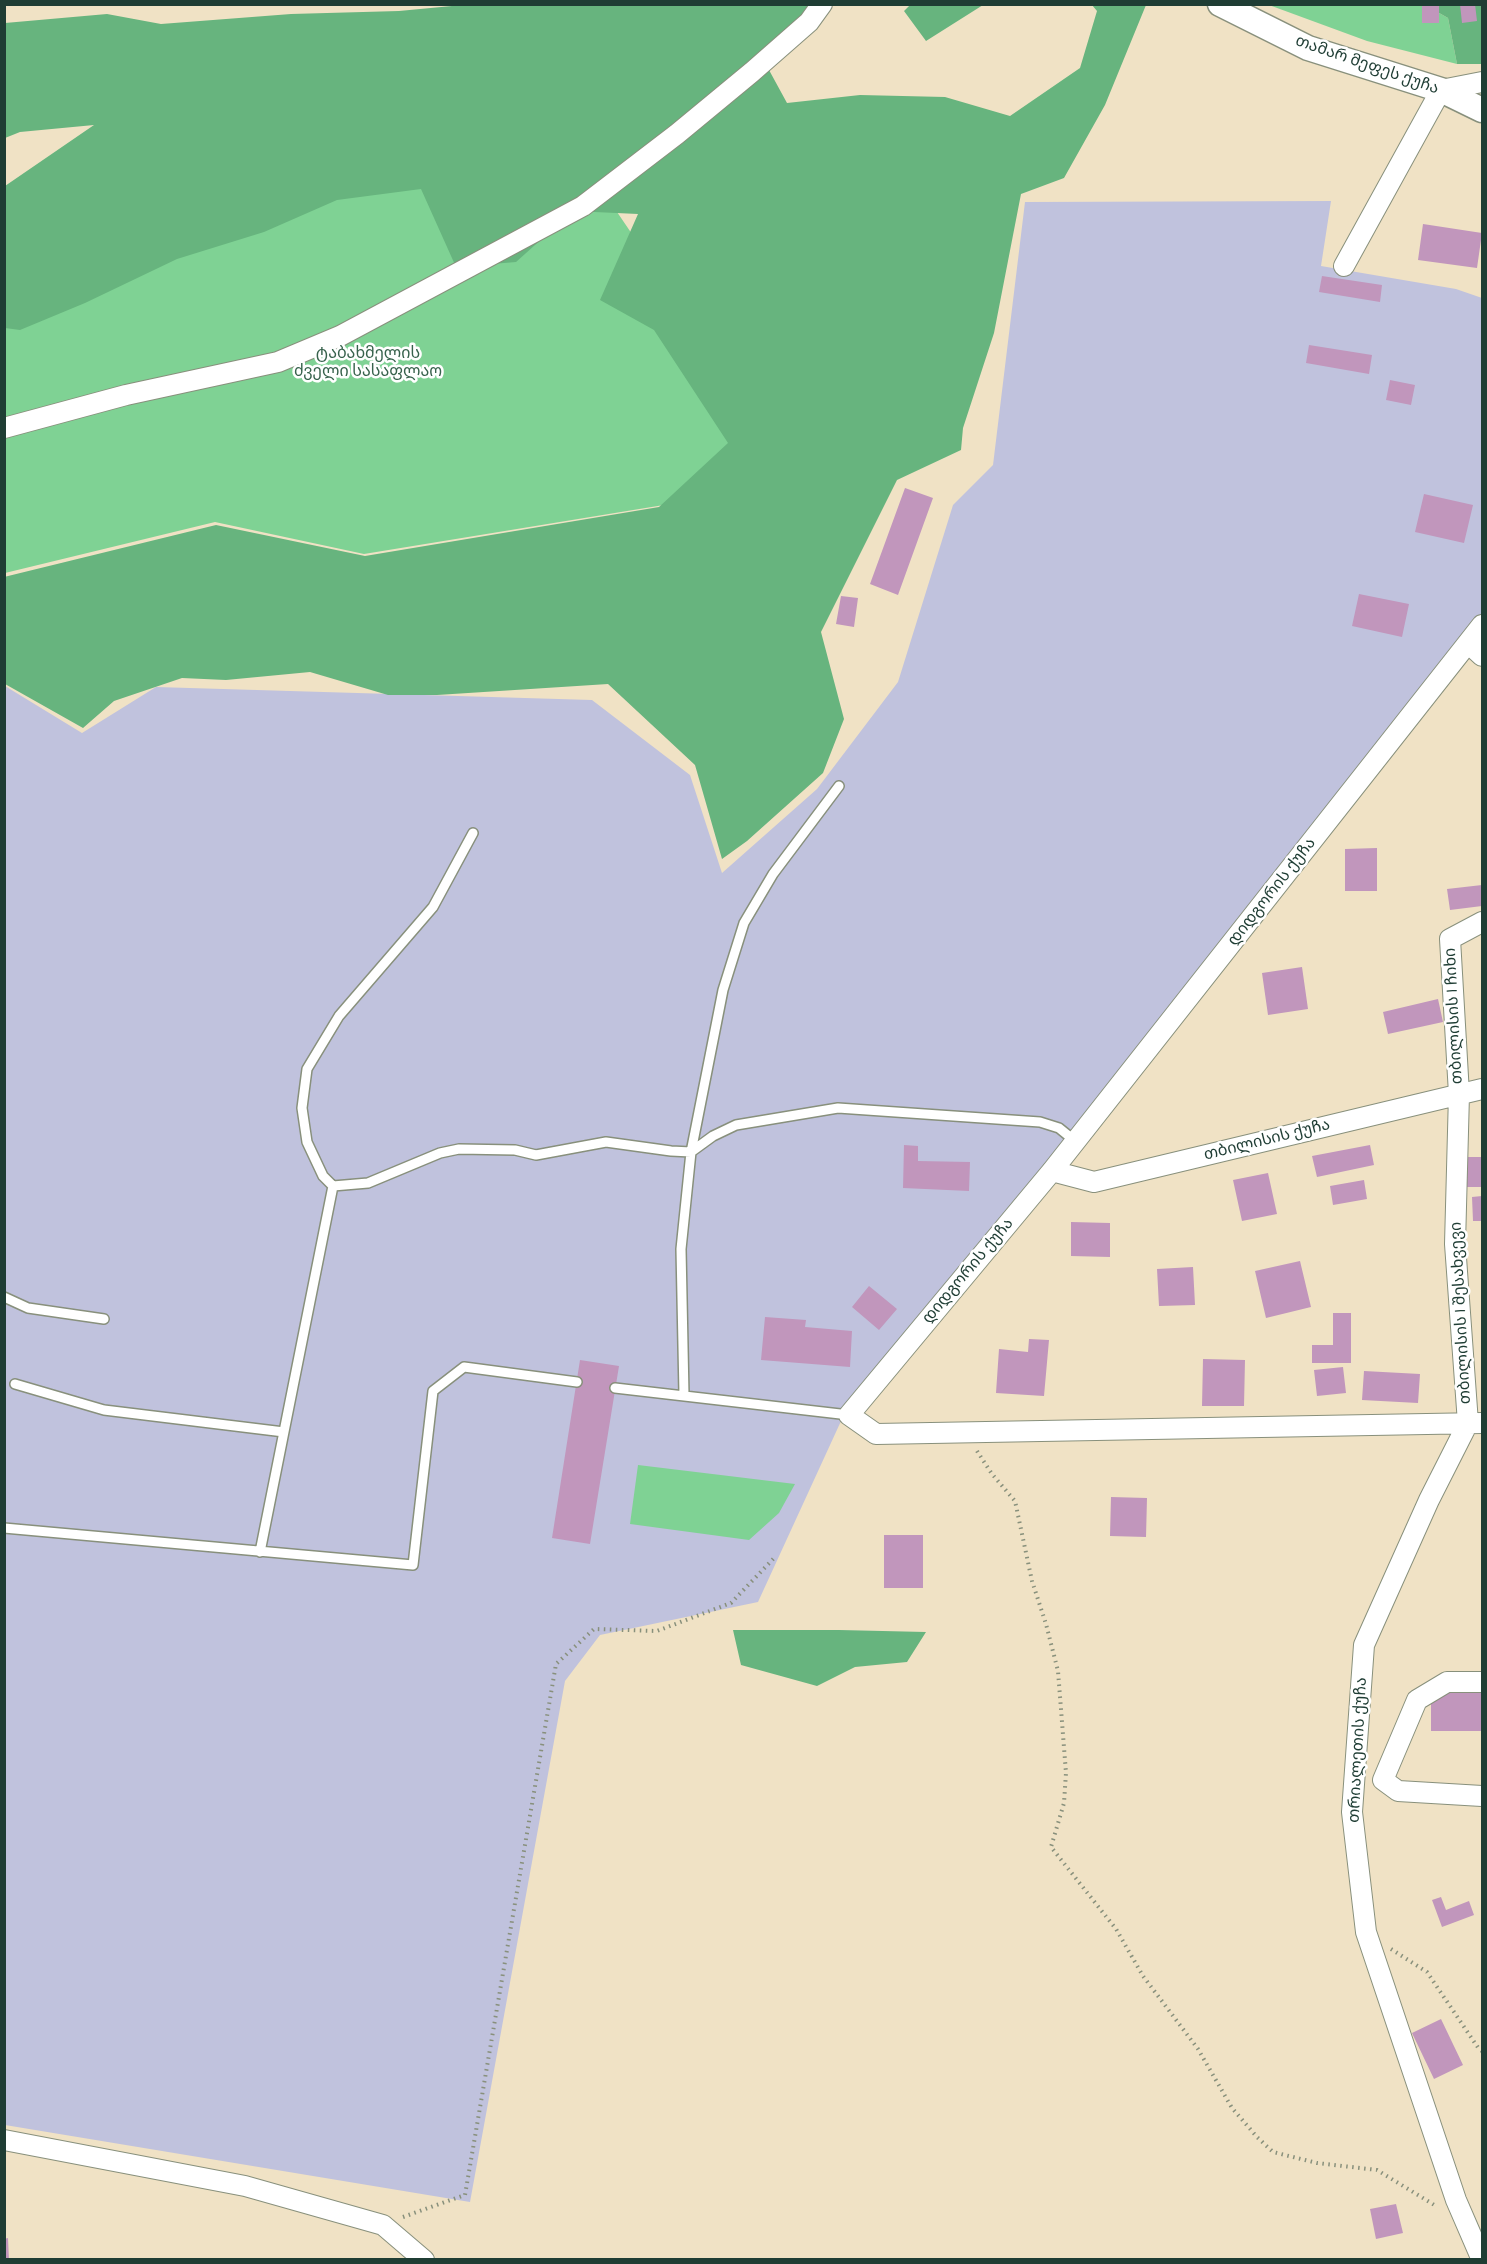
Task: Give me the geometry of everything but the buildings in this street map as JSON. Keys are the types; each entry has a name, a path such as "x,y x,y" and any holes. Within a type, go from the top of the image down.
{"street":[{"path":"4,428 126,395 278,362 340,336 583,206 677,134 752,72 809,22 822,4"},
{"name":"თამარ მეფეს ქუჩა","path":"1220,4 1308,48 1441,90 1482,110"},
{"path":"1344,266 1441,90 1482,82"},
{"name":"დიდგორის ქუჩა","path":"849,1415 1052,1170 1475,649 1482,625"},
{"name":"თბილისის I ჩიხი","path":"1459,1094 1450,939 1482,922"},
{"name":"თბილისის ქუჩა","path":"1052,1170 1094,1182 1482,1089"},
{"name":"თბილისის I შესახვევი","path":"1459,1094 1455,1244 1475,1423"},
{"path":"849,1415 876,1434 1475,1423"},
{"name":"თრიალეთის ქუჩა","path":"1475,1423 1428,1500 1364,1645 1352,1812 1366,1932 1456,2200 1482,2259"},
{"path":"1383,1780 1417,1700 1447,1682 1482,1682"},
{"path":"1354,1783 1383,1780 1398,1791 1482,1796"},
{"path":"4,2140 244,2186 383,2224 424,2259"}],"lane":[{"path":"684,1395 681,1249 691,1152 723,990 744,923 773,874 839,786"},
{"path":"473,833 433,907 339,1016 306,1069 302,1108 307,1142 323,1176 333,1186 368,1183 441,1153 459,1149 515,1150 536,1155 606,1142 691,1152 713,1136 736,1125 838,1108 1040,1122 1059,1128 1075,1140"},
{"path":"261,1552 333,1186"},
{"path":"4,1297 28,1308 104,1319"},
{"path":"4,1528 413,1565 433,1391 464,1367 576,1382"},
{"path":"15,1384 104,1410 284,1432"},
{"path":"615,1388 849,1415"}],"path":[{"path":"965,1433 992,1474 1015,1500 1032,1581 1058,1671 1066,1773 1064,1803 1051,1847 1116,1929 1143,1977 1198,2049 1232,2108 1273,2152 1317,2163 1377,2170 1436,2205 1443,2214"},
{"path":"383,2224 465,2194 556,1664 594,1629 657,1631 732,1603 777,1556"},
{"path":"1366,1932 1427,1972 1482,2051"}],"shaded area":[{"path":"1331,201 1321,266 1456,289 1482,298 1482,625 847,1408 758,1602 600,1635 565,1681 470,2202 5,2125 5,686 82,733 156,687 592,700 690,775 722,873 817,789 898,682 953,505 993,465 1025,202"}],"green space":[{"path":"473,4 817,5 820,24 769,70 787,103 860,95 945,97 1010,116 1080,68 1097,11 1092,5 1146,5 1105,105 1064,178 1021,194 994,333 963,428 961,450 897,480 821,632 844,719 823,773 747,841 722,859 695,765 608,684 437,695 388,695 310,672 226,680 182,678 114,701 83,728 5,684 4,577 216,525 365,556 659,507 728,443 654,330 600,300 638,214 573,211 516,262 456,267 421,189 337,200 264,232 177,259 85,303 20,330 5,328 5,186 94,125 20,132 5,138 5,23 107,14 161,24 291,14 399,11"},
{"path":"910,5 983,5 926,41 904,11"},
{"path":"1269,5 1425,5 1448,18 1457,64 1367,41"},
{"path":"1425,5 1482,5 1482,64 1457,64 1448,18"},
{"name":"ტაბახმელის ძველი სასაფლაო","path":"310,173 600,187 747,403 725,495 364,554 215,522 5,573 4,279"},
{"path":"638,1465 795,1484 779,1513 749,1540 630,1524"},
{"path":"733,1630 926,1632 907,1662 855,1667 817,1686 741,1665"}]}
